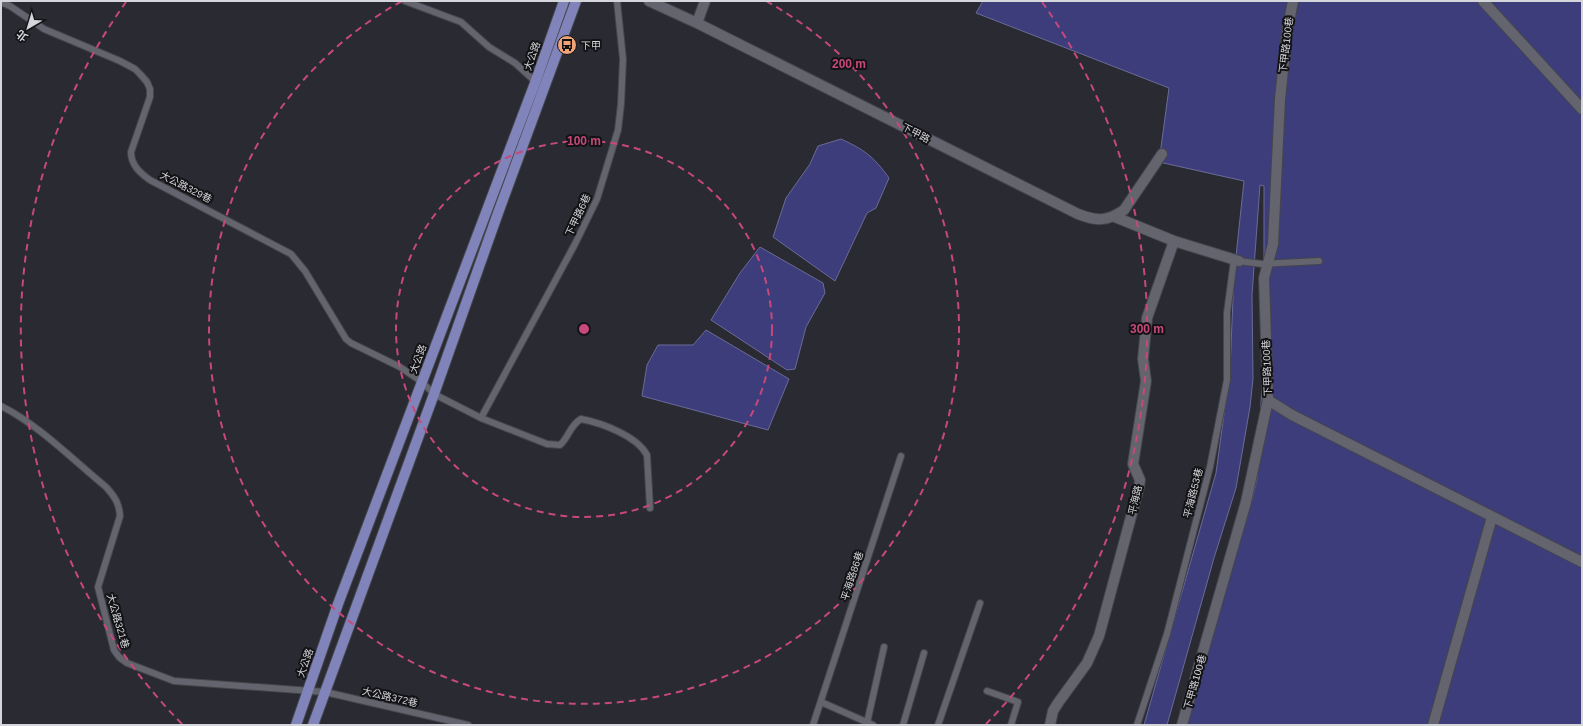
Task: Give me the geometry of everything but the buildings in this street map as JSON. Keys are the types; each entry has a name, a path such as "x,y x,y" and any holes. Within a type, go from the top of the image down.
{"main road":[{"name":"大公路","path":"296,725 338,604 535,83 564,1"},
{"path":"313,725 576,1"}],"street":[{"name":"下甲路","path":"649,1 697,23 1078,214 1091,219 1104,220 1115,217"},
{"path":"697,23 706,1"},
{"name":"下甲路100巷","path":"1182,725 1246,502 1268,400 1264,278 1265,264 1273,244 1280,99 1292,1"},
{"path":"1483,1 1582,109"},
{"path":"1115,217 1124,210 1162,154"},
{"path":"1115,217 1174,240 1237,260"},
{"name":"平海路","path":"1050,725 1053,712 1058,703 1087,663 1100,636 1139,487 1140,480 1133,464 1146,386 1143,359 1147,318 1174,240"},
{"path":"1268,400 1292,415 1582,562"},
{"path":"1433,725 1492,517"}],"lane":[{"path":"405,1 461,22 489,47 515,63 535,83 546,87"},
{"name":"下甲路6巷","path":"481,418 572,251 597,199 619,123 624,59 617,1"},
{"name":"大公路329巷","path":"1,2 10,6 44,29 120,62 140,74 150,90 150,98 130,152 131,159 142,174 150,180 291,254 306,271 346,339 351,343 400,367 422,382 434,394 481,418 546,444 555,446 560,445 565,441 573,426 581,420 589,421 624,434 635,440 644,449 647,455 650,508"},
{"path":"1237,260 1265,264 1318,261"},
{"name":"平海路53巷","path":"1137,725 1167,634 1210,467 1227,380 1227,313 1237,260"},
{"name":"大公路321巷","path":"1,406 34,427 115,497 119,506 120,516 98,587 114,650 119,657 137,668 174,681 195,684 308,690"},
{"name":"平海路86巷","path":"813,725 901,456"},
{"path":"938,725 980,603"},
{"path":"821,702 870,724 884,647"},
{"path":"903,725 924,653"},
{"name":"大公路372巷","path":"308,690 325,692 468,725"},
{"path":"987,691 1018,702 1011,725"}],"shaded area":[{"path":"983,1 1582,1 1582,725 1185,725 1257,479 1264,347 1264,186 1260,185 1252,295 1253,379 1250,407 1236,488 1214,558 1167,725 1144,725 1216,473 1230,370 1234,275 1244,181 1159,162 1169,88 976,13"},
{"path":"841,139 857,147 874,159 889,178 876,208 867,213 835,281 773,237 786,198 810,164 818,146"},
{"path":"760,247 823,283 825,293 806,327 795,369 787,370 711,320 740,273"},
{"path":"706,330 789,379 768,430 642,396 647,365 658,345 693,345"}],"place":[{"name":"下甲","path":"567,45"}]}
